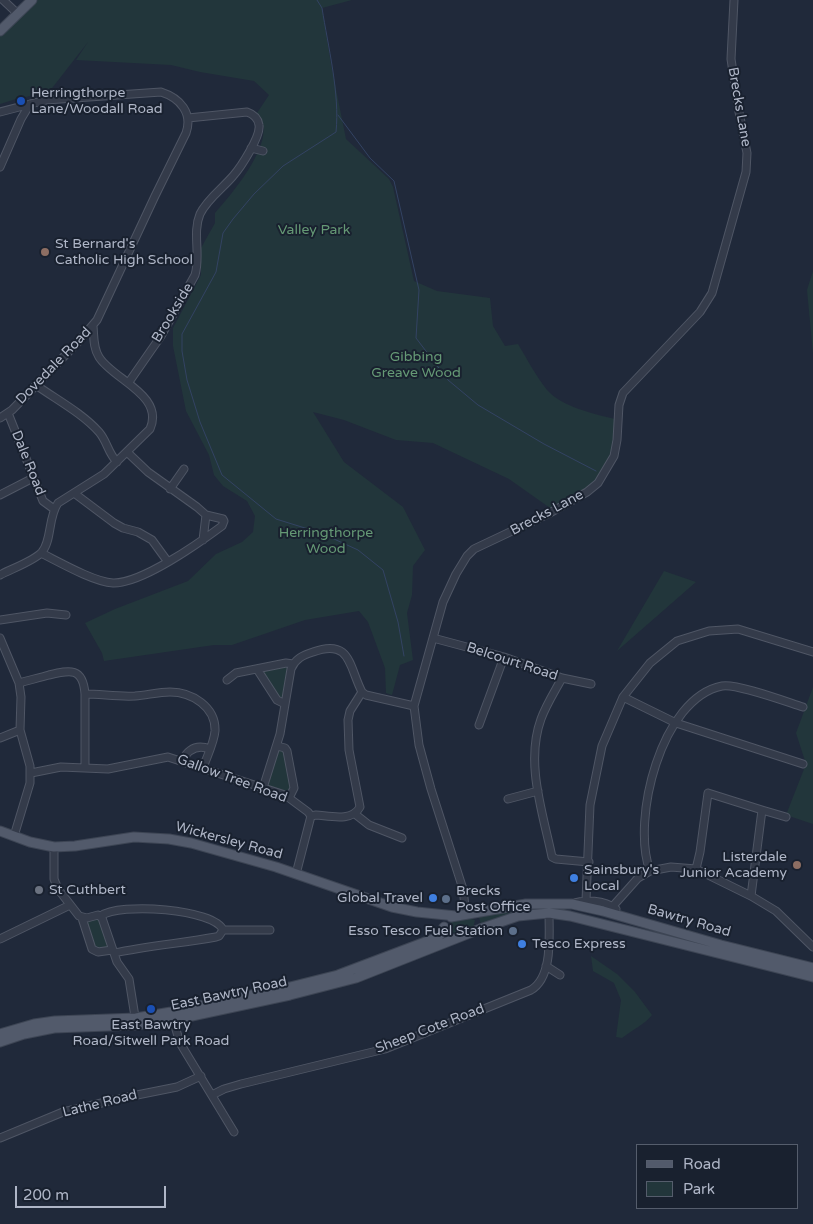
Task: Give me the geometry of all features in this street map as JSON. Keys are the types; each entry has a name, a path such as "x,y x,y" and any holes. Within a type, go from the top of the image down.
{"main road":[{"path":"0,31 32,0"},
{"name":"Wickersley Road","path":"0,831 30,842 54,846 75,846 134,837 169,839 213,848 392,907 456,916"},
{"name":"Bawtry Road","path":"456,916 526,904 572,904 813,968"},
{"name":"Wickersley Road","path":"417,912 436,919 444,926 447,934 456,939"},
{"name":"Bawtry Road","path":"456,939 518,916 549,914 570,916 813,977"},
{"path":"470,915 480,929"},
{"path":"444,926 447,920 456,916"},
{"path":"620,929 626,922 621,916"},
{"name":"East Bawtry Road","path":"172,1016 338,976 436,938 441,934 444,926"},
{"name":"East Bawtry Road","path":"0,1042 24,1034 54,1028 136,1022 340,982 456,939"},
{"name":"East Bawtry Road","path":"0,1034 34,1024 56,1021 136,1022"}],"street":[{"path":"3,0 18,14"},
{"name":"Brecks Lane","path":"470,915 464,889 431,789 419,745 414,706 443,602 448,588 461,565 474,549 548,514 587,492 598,483 614,456 619,405 623,393 700,312 712,293 746,172 747,153 731,59 734,0"},
{"path":"0,112 46,100 161,92 174,97 180,102 188,118"},
{"path":"0,167 21,119 30,104"},
{"path":"12,109 21,119"},
{"name":"Brookside","path":"128,382 161,336 196,275 198,264 198,227 201,214 214,196 235,175 251,148 259,128 259,123 252,114 240,111 188,118"},
{"name":"Dovedale Road","path":"0,418 8,414 93,326 101,313 186,133 188,118"},
{"path":"251,148 263,151"},
{"path":"0,575 41,553 46,544 54,509 58,503 97,479 150,429 152,416 146,400 138,390 114,373 99,357 96,350 93,326"},
{"path":"36,385 97,430 107,442 113,458 117,462"},
{"name":"Dale Road","path":"8,414 44,502 54,509"},
{"path":"41,553 97,579 112,583 133,579 168,562 222,526 224,521 221,518 206,515 170,489 126,452"},
{"path":"170,489 184,470"},
{"path":"0,496 33,478"},
{"path":"74,493 114,524 138,532 152,540 168,562"},
{"path":"203,540 206,515"},
{"path":"0,620 47,613 66,615"},
{"path":"586,900 590,805 602,746 623,697 650,663 677,641 709,630 738,629 813,652"},
{"path":"0,638 19,683 21,697 20,730 30,773 30,783 14,836"},
{"name":"Belcourt Road","path":"433,638 504,657 562,678 591,684"},
{"path":"263,788 277,746 293,664 305,654 320,649 329,648 341,651 346,655 351,664 362,692"},
{"path":"479,725 504,657"},
{"path":"227,680 233,674 286,663 293,664"},
{"path":"257,669 277,700 285,704"},
{"path":"19,683 67,671 72,671 82,678 85,694 85,768"},
{"path":"562,678 541,719 534,746 538,791 552,856 556,859 589,862"},
{"path":"650,871 645,858 646,799 655,766 665,742 688,706 704,693 724,685 803,707"},
{"path":"85,694 134,696 169,692 192,696 205,706 212,717 215,730 203,768"},
{"path":"362,692 414,706"},
{"path":"296,874 310,816 350,816 355,814 360,808 349,750 348,720 350,711 362,692"},
{"path":"623,697 676,723 803,764"},
{"path":"0,738 20,730"},
{"path":"182,761 187,753 196,747 204,746 210,748"},
{"path":"277,746 285,748 287,751 294,788 289,798"},
{"name":"Gallow Tree Road","path":"30,773 60,767 108,769 168,757 289,798 310,816"},
{"path":"696,869 708,789 762,810 786,817"},
{"path":"508,799 538,791"},
{"path":"751,896 762,810"},
{"path":"355,814 369,825 398,834"},
{"path":"54,846 55,884 82,918 92,949 98,952 113,952 148,946 184,943 216,937 223,930"},
{"path":"613,906 638,878 650,871 671,867 696,869 751,896 776,912 813,947"},
{"path":"572,904 586,900 613,906 621,916"},
{"path":"0,939 70,905"},
{"path":"82,918 101,916 107,912 132,908 150,908 196,916 216,922 223,930 270,930"},
{"name":"Sheep Cote Road","path":"212,1095 241,1084 385,1048 531,990 541,982 546,966 549,914"},
{"path":"101,916 117,962 130,979 136,1022"},
{"path":"800,965 807,965 813,962"},
{"path":"546,966 560,975"},
{"path":"172,1016 180,1043 234,1132"},
{"name":"Lathe Road","path":"0,1138 63,1112 177,1087 201,1076"}],"green space":[{"path":"38,0 352,0 322,8 346,139 389,179 393,187 414,281 437,291 490,298 493,326 505,346 518,344 535,373 553,396 588,412 615,419 611,450 608,460 598,477 591,485 571,499 550,508 509,479 433,443 396,440 344,420 313,412 344,462 403,507 425,550 413,566 412,595 407,613 413,660 400,665 392,695 386,693 385,668 368,622 359,611 305,620 232,645 214,645 104,661 102,653 85,623 115,609 188,581 216,554 242,542 253,532 255,516 247,501 223,486 214,475 209,455 186,411 173,346 173,328 201,275 201,248 215,223 215,213 255,159 263,135 263,124 257,113 269,95 254,81 171,65 76,60 88,42 49,92 0,104 0,36"},
{"path":"813,271 813,354 807,290"},
{"path":"664,571 696,582 617,651"},
{"path":"287,666 289,668 284,698 281,700 262,674 263,670"},
{"path":"813,687 813,824 786,815 806,764 796,733"},
{"path":"279,750 284,750 291,787 289,792 269,786 268,783"},
{"path":"556,907 555,911 481,925 479,917 521,908"},
{"path":"94,918 100,919 109,945 98,950 94,948 86,921"},
{"path":"468,918 475,920 473,928 458,934 449,931 449,924 453,920"},
{"path":"591,956 617,974 635,992 652,1015 642,1025 622,1038 616,1037 621,1000 614,983 593,971"}],"waterway":[{"path":"317,0 322,8 333,70 337,117 336,132 283,166 254,194 223,233 216,272 182,334 182,351 187,380 200,422 222,475 276,519 321,533 358,550 383,570 398,622 404,656"},
{"path":"338,115 370,158 394,181 419,290 416,338 448,380 478,405 544,444 596,471"}],"place":[{"name":"Herringthorpe Lane/Woodall Road","path":"21,101"},
{"name":"St Bernard's Catholic High School","path":"45,252"},
{"name":"Listerdale Junior Academy","path":"797,865"},
{"name":"Sainsbury's Local","path":"574,878"},
{"name":"St Cuthbert","path":"39,890"},
{"name":"Global Travel","path":"433,898"},
{"name":"Brecks Post Office","path":"446,899"},
{"name":"Esso Tesco Fuel Station","path":"513,931"},
{"name":"Tesco Express","path":"522,944"},
{"name":"East Bawtry Road/Sitwell Park Road","path":"151,1009"}],"park label":[{"name":"Valley Park","path":"314,230"},
{"name":"Gibbing Greave Wood","path":"416,366"},
{"name":"Herringthorpe Wood","path":"326,542"}]}
